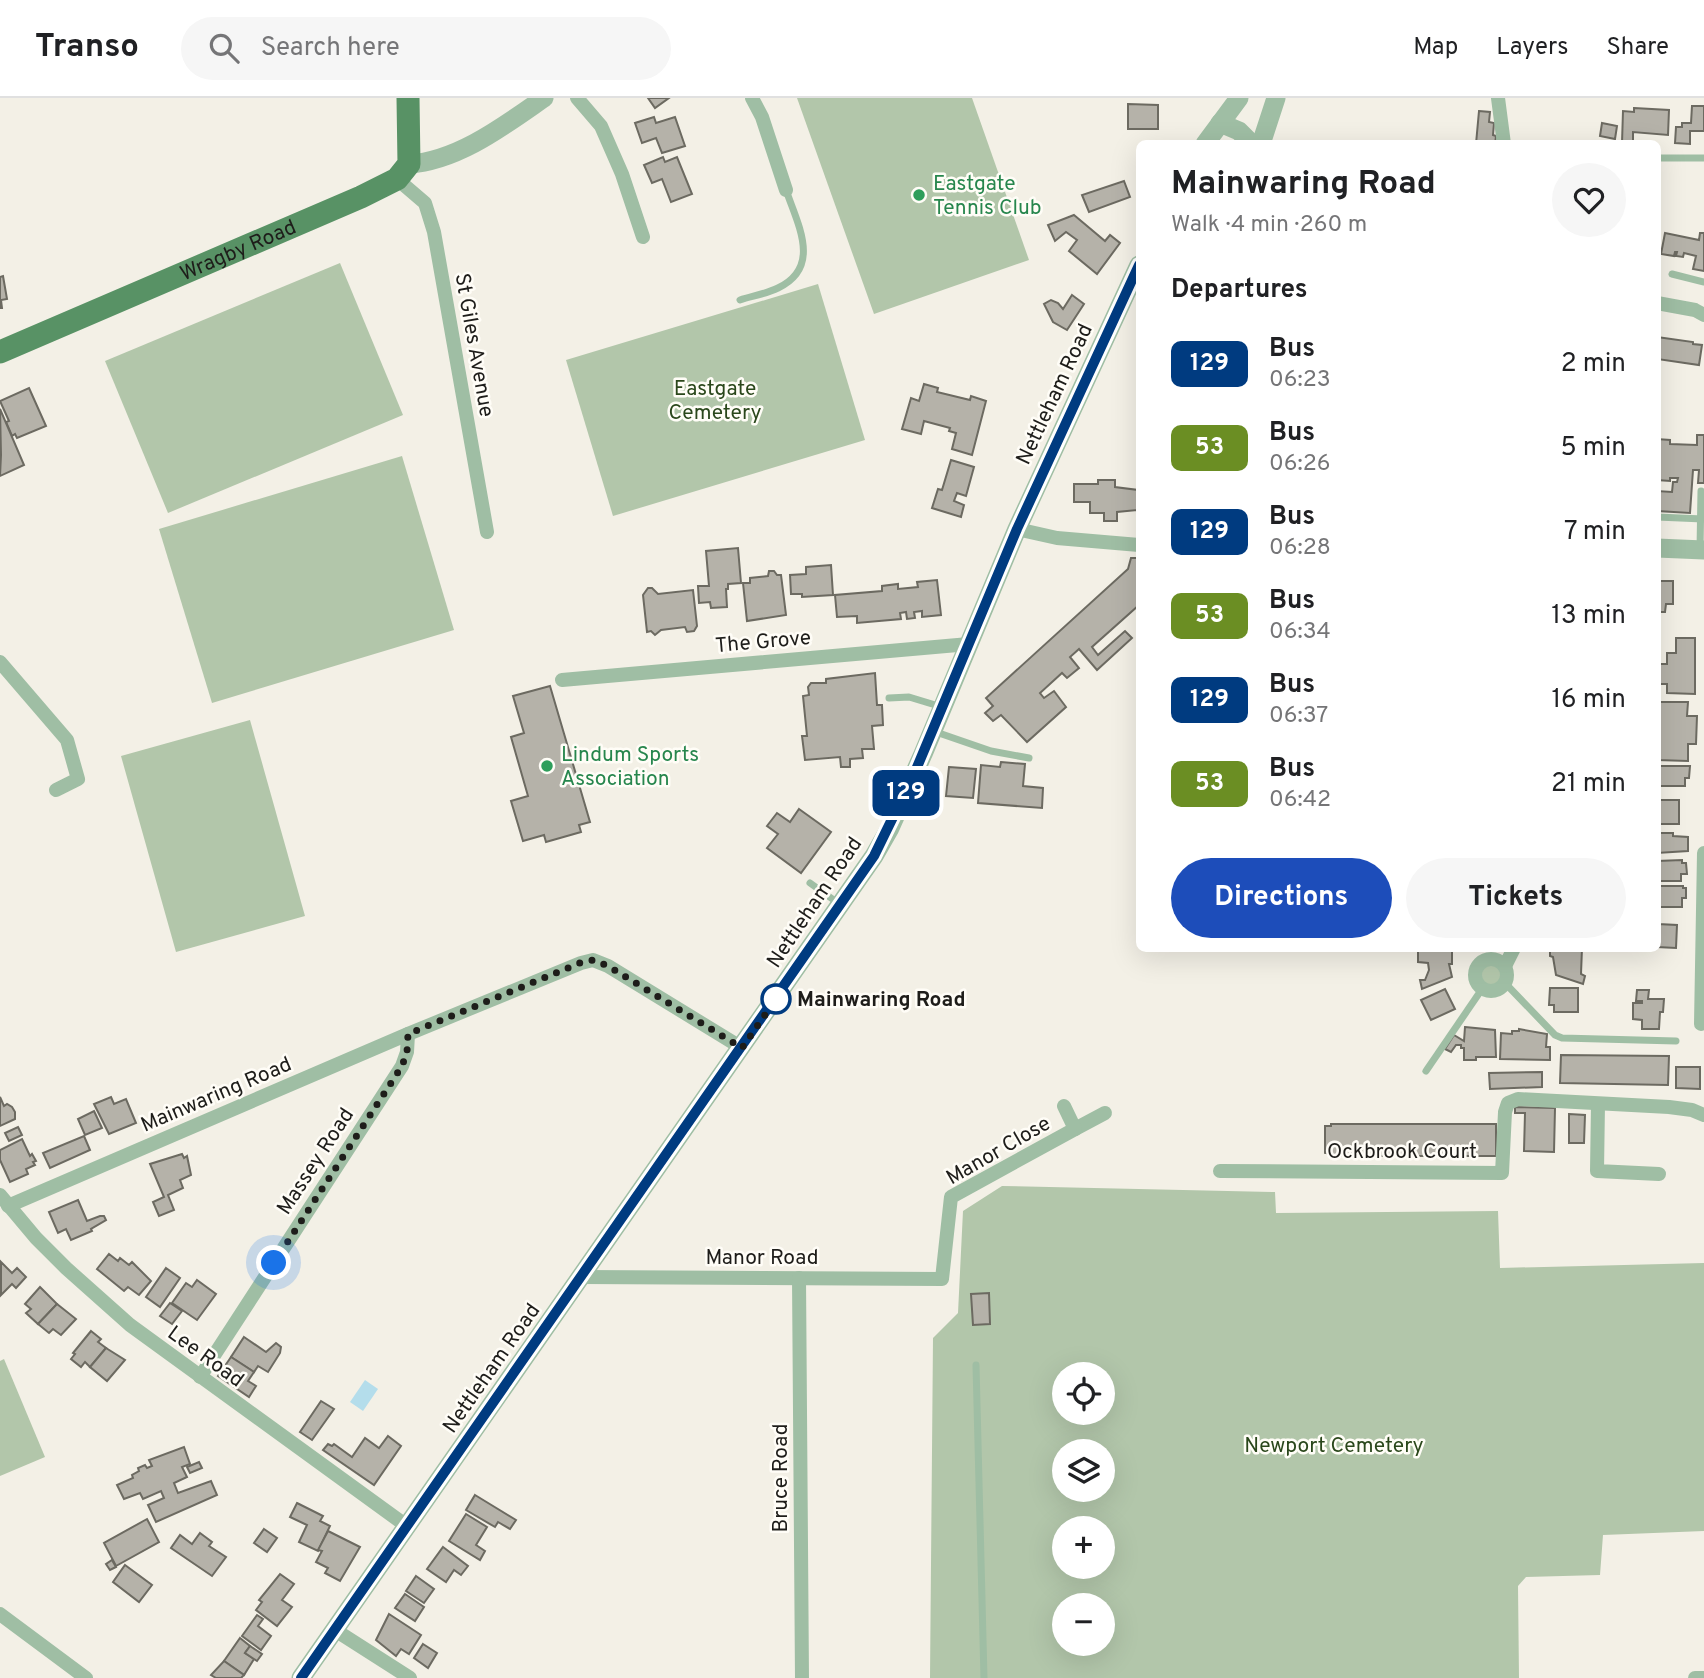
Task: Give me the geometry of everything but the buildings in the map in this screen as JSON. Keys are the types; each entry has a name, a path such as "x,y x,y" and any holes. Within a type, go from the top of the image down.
{"main road":[{"path":"403,172 408,98"},
{"name":"Wragby Road","path":"0,352 361,197 403,172"}],"street":[{"path":"403,172 472,145 544,98"},
{"path":"577,98 601,126 622,174 643,237"},
{"path":"752,98 762,117 786,190"},
{"path":"1208,140 1238,98"},
{"path":"1262,140 1276,98"},
{"path":"1498,98 1503,140"},
{"path":"1220,122 1239,131 1248,140"},
{"name":"St Giles Avenue","path":"403,172 425,203 434,232 487,531"},
{"name":"Nettleham Road","path":"301,1678 874,856 890,828 933,730 1017,529 1136,271"},
{"path":"1661,304 1695,310 1704,315"},
{"path":"1017,529 1057,538 1136,545"},
{"path":"1661,548 1702,550"},
{"name":"The Grove","path":"562,680 969,644"},
{"path":"0,662 68,740 78,779 56,790"},
{"path":"1701,1024 1704,853"},
{"path":"1505,966 1512,952"},
{"name":"Mainwaring Road","path":"3,1204 408,1034 593,960 608,966 742,1048"},
{"path":"1497,960 1505,966 1508,974 1506,984 1492,992 1482,989 1475,975 1482,962 1497,960"},
{"name":"Massey Road","path":"200,1377 402,1066 407,1052 408,1034"},
{"name":"Ockbrook Court","path":"1220,1171 1502,1173 1505,1112 1508,1103 1518,1099 1598,1104"},
{"path":"1659,1174 1597,1171 1598,1104 1669,1107 1692,1110 1704,1115"},
{"name":"Manor Close","path":"942,1279 951,1197 1075,1129 1064,1106"},
{"path":"1075,1129 1105,1113"},
{"name":"Lee Road","path":"3,1204 97,1297 147,1338 408,1527"},
{"name":"Manor Road","path":"582,1278 942,1279"},
{"name":"Bruce Road","path":"799,1278 802,1678"},
{"path":"0,1614 79,1676"},
{"path":"335,1630 410,1678"},
{"path":"1695,1678 1704,1678"}],"lane":[{"path":"1661,158 1704,158"},
{"path":"740,300 777,289 800,272 804,248 786,190"},
{"path":"1672,274 1704,282"},
{"path":"1701,491 1702,550"},
{"path":"1661,517 1702,519"},
{"path":"889,698 909,697 943,707"},
{"path":"933,730 992,751 1029,758"},
{"path":"810,883 841,905"},
{"path":"1506,984 1555,1035 1562,1038 1676,1041"},
{"path":"1426,1071 1482,989"},
{"path":"976,1365 984,1678"}],"green space":[{"name":"Eastgate Tennis Club","path":"797,98 972,98 1029,260 874,314"},
{"path":"340,263 403,415 168,513 105,361"},
{"name":"Eastgate Cemetery","path":"818,284 865,440 613,516 566,360"},
{"path":"402,456 454,630 212,703 159,529"},
{"path":"250,720 305,916 176,952 121,756"},
{"path":"1491,963 1499,967 1503,975 1499,983 1491,987 1483,983 1479,975 1483,967"},
{"name":"Newport Cemetery","path":"1002,1186 1275,1192 1276,1213 1498,1211 1500,1268 1704,1263 1704,1531 1603,1535 1600,1575 1526,1577 1518,1586 1519,1678 930,1678 933,1338 958,1313 963,1211"},
{"path":"4,1359 45,1457 0,1476 0,1361"}],"water":[{"path":"365,1380 378,1389 363,1411 350,1402"}],"bus line":[{"name":"129","path":"301,1678 874,856 915,772 1017,529 1136,272"}],"place":[{"name":"Eastgate Tennis Club","path":"919,195"},
{"name":"Lindum Sports Association","path":"547,766"},
{"name":"Mainwaring Road","path":"776,999"}],"route":[{"path":"274,1263 402,1066 407,1052 408,1034 593,960 608,966 742,1048 776,999"}]}
